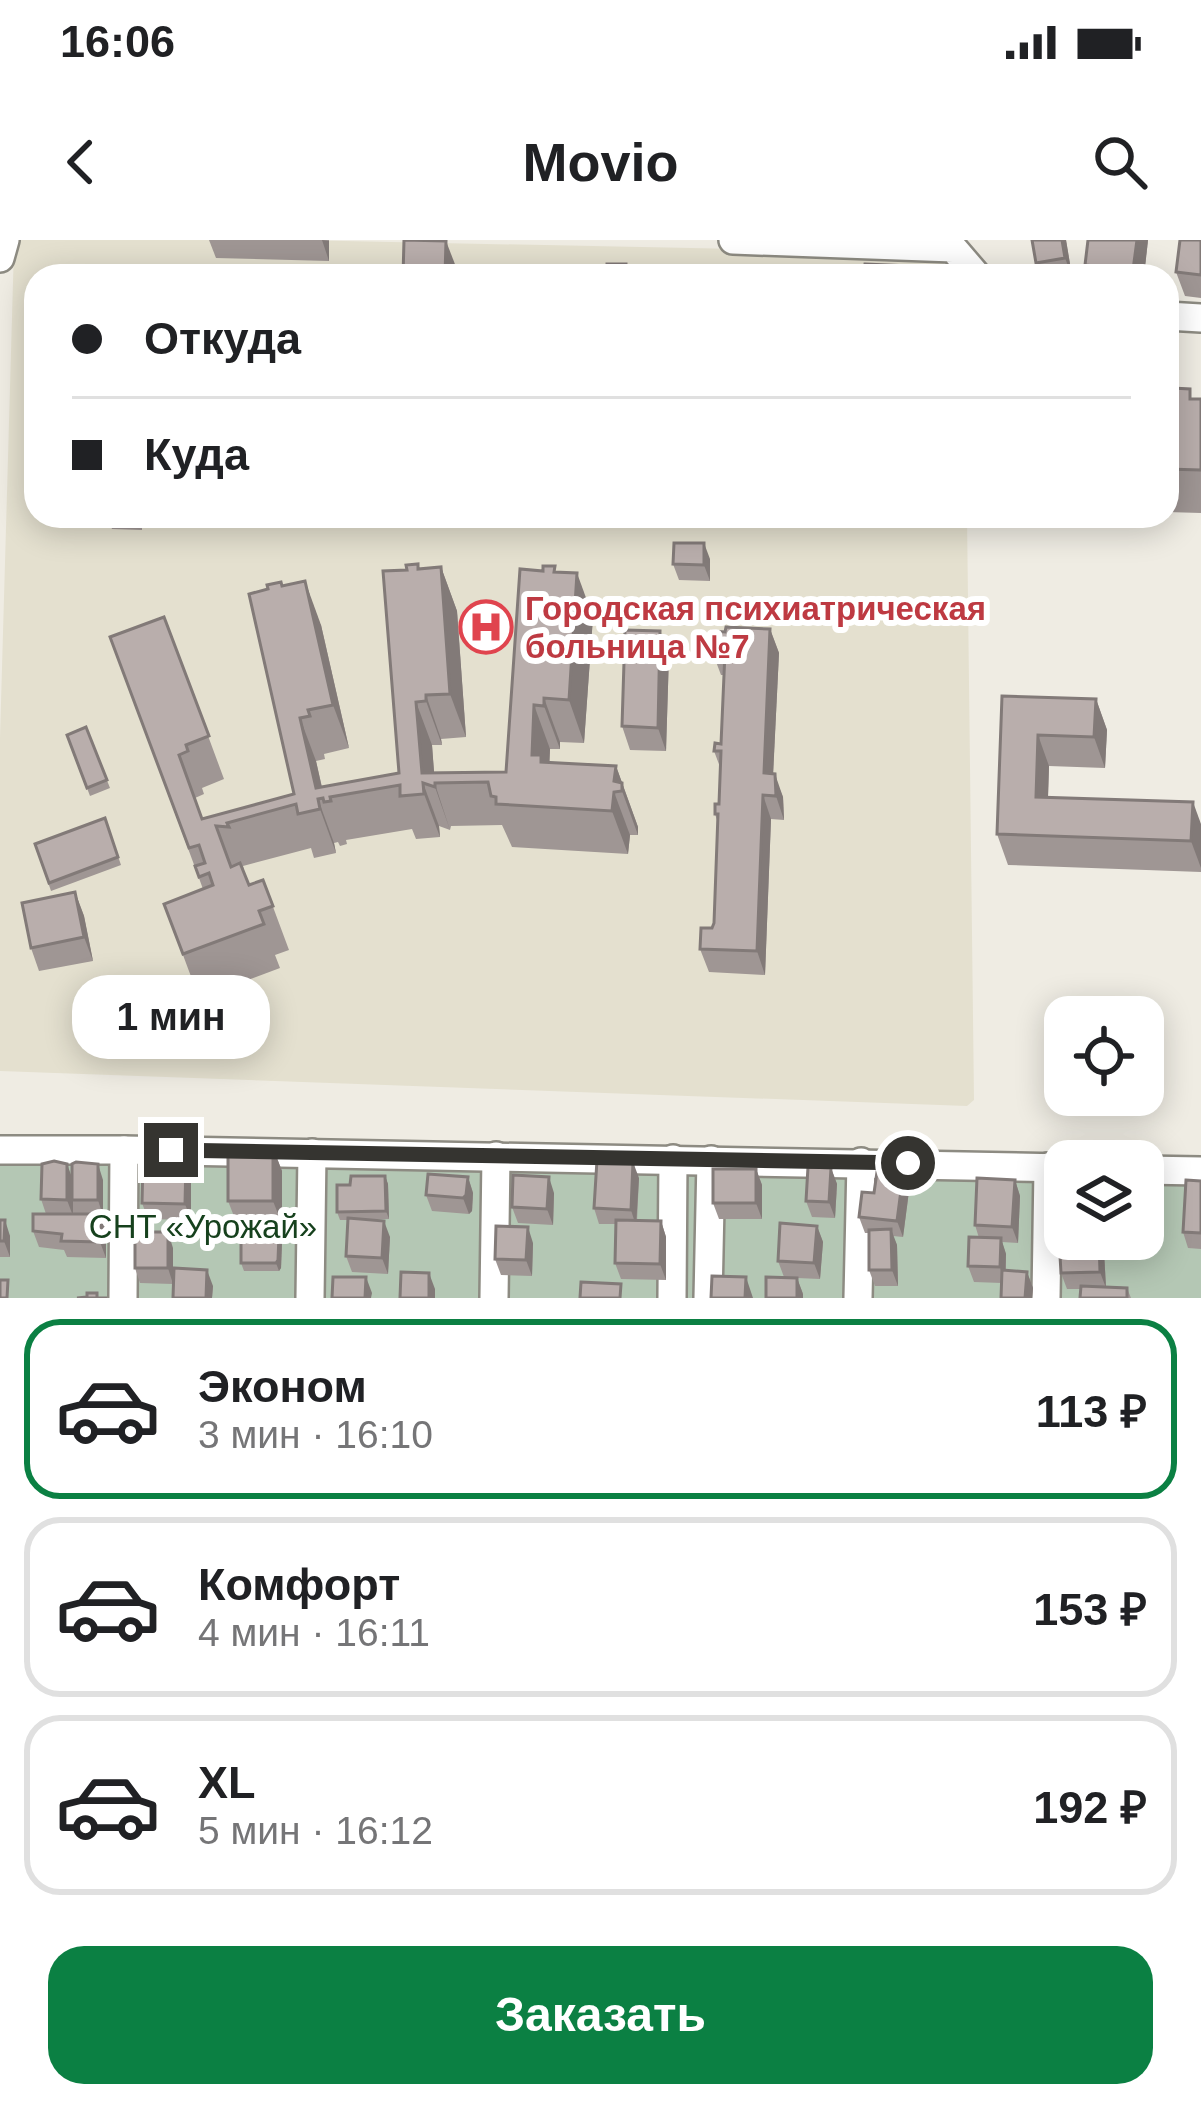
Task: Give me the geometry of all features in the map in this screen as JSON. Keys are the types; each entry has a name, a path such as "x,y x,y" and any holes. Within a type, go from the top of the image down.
{"street":[{"path":"0,258 5,240"},
{"path":"733,240 942,244 953,248 967,264"},
{"path":"0,1150 1044,1167"},
{"path":"123,1298 124,1150"},
{"path":"310,1298 312,1153"},
{"path":"494,1298 496,1156"},
{"path":"672,1298 673,1159"},
{"path":"708,1298 711,1160"},
{"path":"858,1298 861,1162"},
{"path":"1164,1170 1201,1171"},
{"path":"1046,1298 1049,1260"}],"shaded area":[{"name":"Городская психиатрическая больница №7","path":"21,240 296,240 931,253 944,264 24,264 24,528 967,528 974,1100 967,1106 0,1071 0,738 14,247"}],"green space":[{"name":"СНТ «Урожай»","path":"0,1152 1044,1160 1044,1260 1164,1260 1164,1161 1201,1162 1201,1298 0,1298"}],"building":[{"path":"404,240 446,241 445,264 403,264"},
{"path":"1032,240 1062,240 1065,258 1036,263"},
{"path":"1088,240 1137,240 1134,264 1085,264"},
{"path":"1180,240 1201,240 1201,275 1179,272"},
{"path":"1179,388 1190,389 1190,399 1201,399 1201,470 1179,469"},
{"path":"674,543 704,543 704,565 673,564"},
{"path":"418,564 418,569 441,567 450,694 426,695 426,701 416,702 422,773 506,772 520,569 543,571 543,566 555,566 554,572 577,573 569,700 544,698 544,706 534,705 532,755 541,755 541,762 616,766 614,781 622,783 622,791 614,792 612,811 496,804 488,782 435,783 435,787 423,783 424,794 400,796 400,785 330,797 331,801 318,799 320,809 298,814 296,804 227,823 229,827 216,826 231,867 240,863 249,885 263,880 273,906 259,911 264,924 183,954 164,904 213,885 209,873 199,877 195,866 205,863 199,845 189,848 110,637 164,617 209,736 186,745 188,751 179,755 202,819 294,794 249,594 268,589 267,585 305,581 333,705 308,710 310,716 300,718 316,788 399,773 383,571 407,570 406,565"},
{"path":"726,627 770,629 764,773 775,774 776,796 763,795 757,951 700,949 701,928 712,928 714,923 715,804 719,804 721,751 714,751 715,743 721,744 725,652 712,651 713,631 725,632"},
{"path":"625,630 660,631 658,728 622,726"},
{"path":"1002,696 1096,699 1094,737 1038,735 1036,797 1193,802 1191,841 997,834"},
{"path":"86,727 107,780 87,788 67,735"},
{"path":"105,818 118,857 49,883 35,844"},
{"path":"75,892 84,937 31,948 22,903"},
{"path":"228,1148 273,1148 273,1201 228,1201"},
{"path":"143,1160 186,1161 185,1204 142,1203"},
{"path":"597,1160 633,1162 631,1210 594,1208"},
{"path":"42,1164 67,1164 67,1200 41,1199"},
{"path":"72,1164 98,1164 98,1200 72,1200"},
{"path":"808,1167 831,1168 829,1202 806,1201"},
{"path":"713,1169 756,1169 756,1203 713,1203"},
{"path":"877,1172 903,1175 897,1221 859,1217 862,1192 874,1193"},
{"path":"428,1174 468,1177 466,1195 426,1195"},
{"path":"513,1175 549,1177 547,1209 512,1207"},
{"path":"351,1176 385,1176 386,1211 337,1212 337,1185 350,1185"},
{"path":"977,1178 1015,1180 1012,1227 975,1225"},
{"path":"1186,1180 1201,1181 1201,1233 1183,1232"},
{"path":"33,1214 100,1214 100,1242 61,1241 62,1234 33,1231"},
{"path":"348,1218 384,1221 382,1258 346,1256"},
{"path":"0,1220 5,1220 4,1241 0,1241"},
{"path":"616,1220 661,1221 660,1264 615,1263"},
{"path":"780,1223 817,1226 814,1263 778,1261"},
{"path":"496,1226 528,1227 526,1260 495,1259"},
{"path":"891,1229 892,1270 869,1270 869,1230"},
{"path":"241,1231 276,1231 276,1263 241,1263"},
{"path":"135,1232 168,1232 168,1268 135,1268"},
{"path":"969,1237 1001,1238 1000,1267 968,1266"},
{"path":"1060,1260 1100,1260 1100,1272 1061,1273"},
{"path":"174,1268 207,1270 206,1298 173,1298"},
{"path":"1002,1270 1027,1272 1025,1298 1001,1298"},
{"path":"401,1272 429,1273 429,1298 400,1298"},
{"path":"712,1276 746,1277 745,1298 711,1298"},
{"path":"333,1277 366,1277 365,1298 332,1298"},
{"path":"766,1277 797,1278 797,1298 766,1298"},
{"path":"0,1280 8,1280 7,1298 0,1298"},
{"path":"581,1282 621,1284 620,1298 580,1298"},
{"path":"1081,1286 1127,1288 1127,1298 1080,1298"}],"place":[{"name":"Городская психиатрическая больница №7","path":"486,627"}],"route":[{"path":"171,1150 908,1163"}]}
